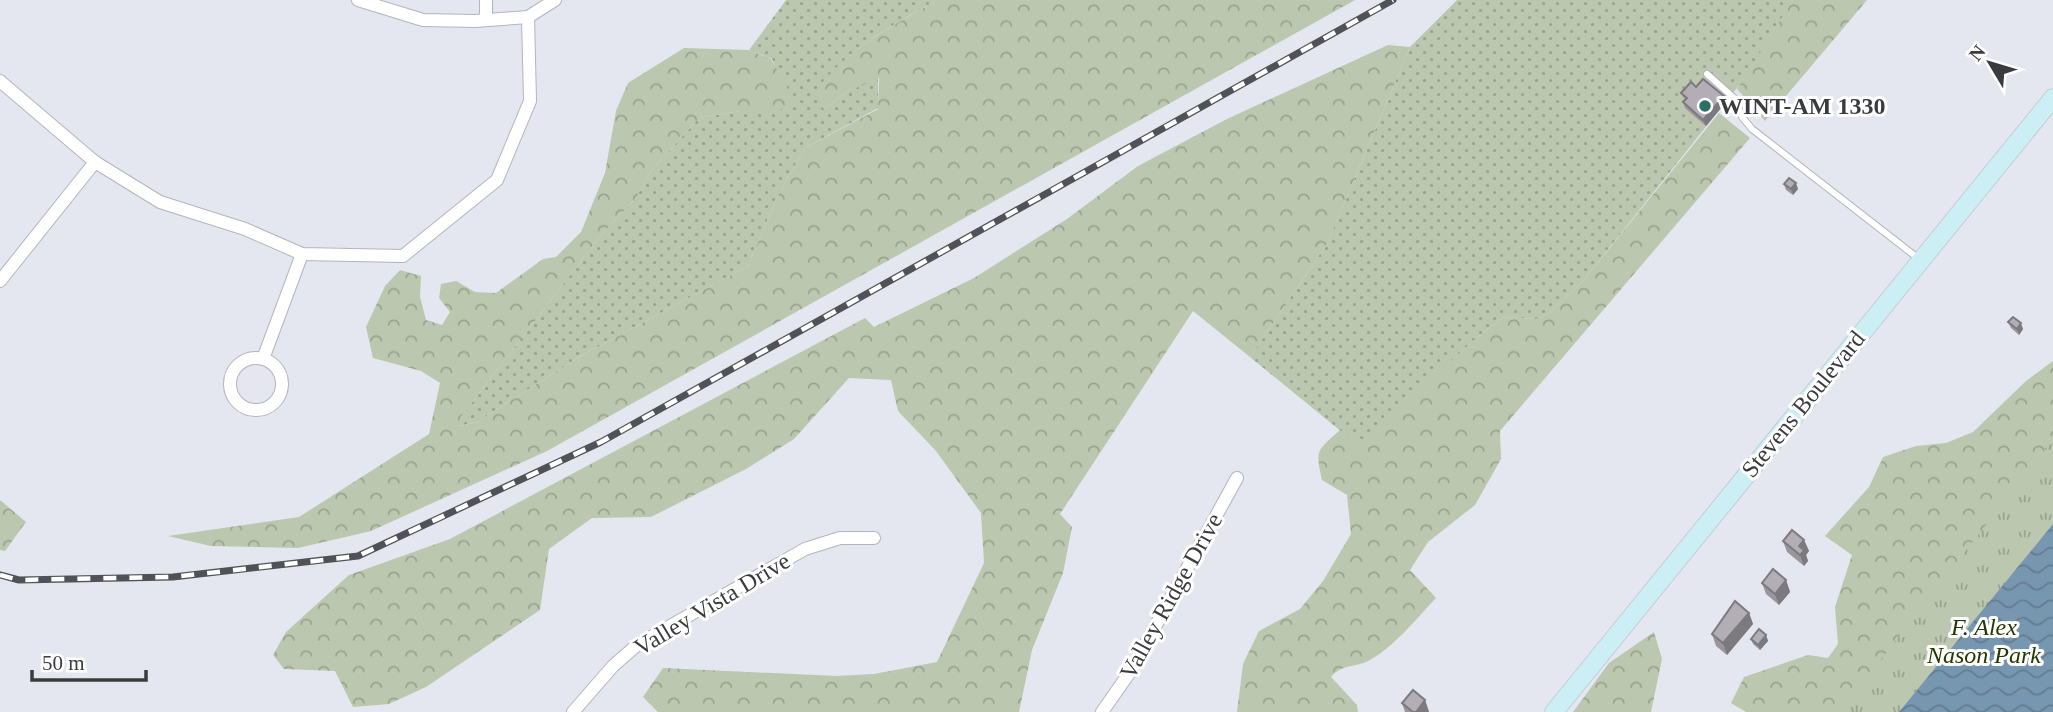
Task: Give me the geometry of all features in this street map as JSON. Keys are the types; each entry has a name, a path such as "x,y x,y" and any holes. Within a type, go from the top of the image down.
{"street":[{"path":"358,0 423,20 528,17 540,4 555,0"},
{"path":"486,0 486,20"},
{"path":"0,81 95,162 160,202 245,229 302,254 402,256 497,180 530,101 528,17"},
{"name":"Stevens Boulevard","path":"1554,712 2053,98"},
{"path":"0,281 95,162"},
{"path":"264,359 302,254"},
{"path":"264,359 271,362 281,376 281,393 271,407 263,410 246,409 233,397 230,388 233,372 246,360 264,359"},
{"name":"Valley Ridge Drive","path":"1102,712 1130,672 1237,478"},
{"name":"Valley Vista Drive","path":"573,712 613,666 649,638 805,549 841,538 874,538"}],"lane":[{"path":"1707,74 1734,98 1742,117 1752,129 1920,259"}],"green space":[{"path":"786,0 937,0 870,40 841,63 814,94 824,109 847,92 878,77 878,108 805,148 778,195 748,266 581,356 477,422 459,426 460,418 602,234 636,198 650,172 699,118 740,111 776,111 778,73 772,59 749,50"},
{"path":"937,0 1355,0 547,451 371,531 298,548 211,546 168,536 299,517 429,434 440,383 421,371 373,358 366,327 385,286 400,270 421,276 420,297 426,320 442,325 450,312 439,298 441,284 456,281 475,292 496,293 543,259 556,257 581,232 605,173 616,111 628,83 684,48 749,50 771,59 789,91 790,106 776,111 740,111 699,118 650,172 636,198 602,234 460,418 460,426 477,422 581,356 748,266 778,195 805,148 878,109 879,78 847,92 824,109 813,94 855,51"},
{"path":"1457,0 1793,0 1745,78 1582,282 1549,313 1536,319 1503,317 1473,341 1359,446 1250,357 1328,242 1410,47"},
{"path":"1793,0 1867,0 1765,121 1737,89"},
{"path":"1388,45 1410,47 1328,242 1250,357 1193,311 1060,514 1072,527 1063,573 1032,650 1019,712 658,712 643,697 663,668 837,676 874,674 937,662 984,563 981,513 936,451 898,411 891,380 849,378 794,439 746,469 651,517 592,518 549,549 540,610 426,687 389,704 353,707 335,671 284,669 273,655 286,632 349,575 450,539 865,318 874,327 974,278 1067,219 1138,166 1227,119"},
{"path":"1719,113 1750,138 1500,431 1501,459 1475,505 1428,542 1410,570 1436,598 1379,654 1340,670 1331,677 1357,705 1358,712 1237,712 1243,664 1259,631 1300,609 1323,581 1351,534 1347,495 1322,480 1319,456 1322,447 1340,430 1359,445 1503,317 1536,319 1549,313 1582,282"},
{"path":"2053,361 2053,524 1899,712 1746,712 1731,703 1744,677 1808,655 1828,658 1838,644 1835,607 1852,555 1825,536 1869,487 1883,457 1916,446 1946,443 1973,432 2026,381"},
{"name":"F. Alex Nason Park","path":"2053,439 2053,712 1840,712"},
{"path":"0,500 26,522 5,551 0,550"},
{"path":"1654,632 1662,659 1651,712 1573,712 1609,663"}],"water":[{"path":"2053,524 2053,712 1899,712"}],"building":[{"name":"WINT-AM 1330","path":"1703,79 1724,96 1703,120 1683,102 1687,98 1681,93 1691,82 1696,87"},
{"path":"1789,178 1796,183 1791,189 1784,184"},
{"path":"2013,317 2021,323 2017,329 2008,322"},
{"path":"1792,530 1804,540 1799,546 1804,550 1800,555 1783,541"},
{"path":"1773,569 1786,580 1775,594 1762,583"},
{"path":"1735,601 1749,613 1723,643 1712,634"},
{"path":"1759,629 1766,635 1758,645 1751,639"},
{"path":"1413,690 1425,700 1416,712 1402,703"}],"railway":[{"path":"0,575 19,580 173,577 358,556 601,442 1393,0"}],"place":[{"name":"WINT-AM 1330","path":"1705,106"}]}
